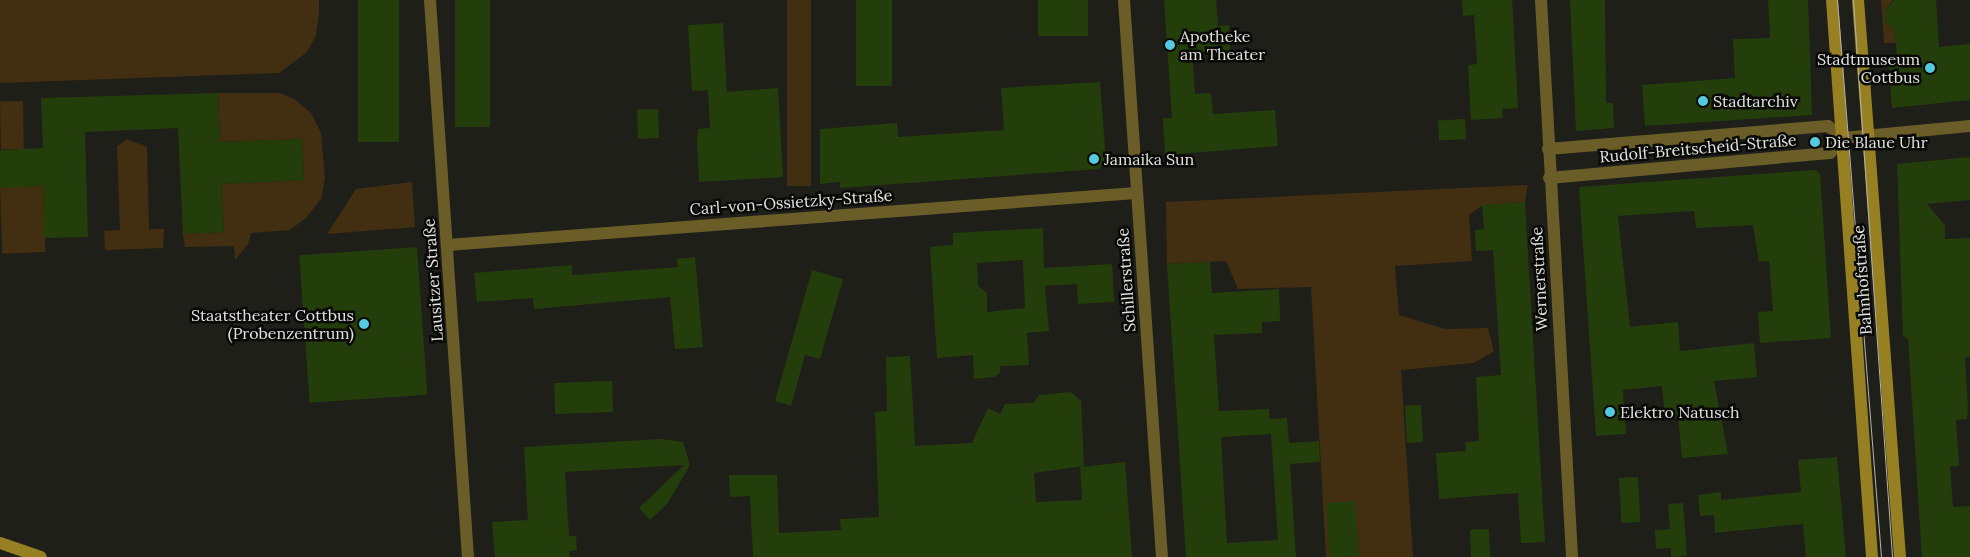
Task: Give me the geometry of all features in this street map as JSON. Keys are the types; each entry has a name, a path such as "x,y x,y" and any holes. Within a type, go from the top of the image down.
{"street":[{"name":"Lausitzer Straße","path":"430,0 468,557"},
{"name":"Schillerstraße","path":"1124,0 1162,557"},
{"name":"Wernerstraße","path":"1541,0 1549,178 1572,557"},
{"name":"Bahnhofstraße","path":"1832,0 1872,557"},
{"name":"Bahnhofstraße","path":"1858,0 1900,557"},
{"name":"Rudolf-Breitscheid-Straße","path":"1548,149 1828,126 1843,138 1830,153 1549,178"},
{"path":"1843,138 1970,126"},
{"name":"Carl-von-Ossietzky-Straße","path":"448,245 1136,193"},
{"path":"0,543 41,557"}],"shaded area":[{"path":"0,0 319,0 319,14 316,35 307,52 279,73 0,83"},
{"path":"787,0 811,0 811,186 787,186"},
{"path":"1881,0 1893,0 1885,11 1885,22 1895,27 1896,43 1884,43"},
{"path":"218,93 280,93 294,99 311,113 321,133 325,178 321,199 306,218 290,230 251,233 248,244 235,260 234,246 185,247 183,234 224,232 221,184 304,180 302,139 220,142"},
{"path":"0,101 23,101 24,149 1,149"},
{"path":"127,139 147,147 149,229 164,229 163,248 105,250 104,231 120,230 117,147"},
{"path":"412,182 415,227 327,234 356,189"},
{"path":"1528,185 1525,202 1483,205 1469,215 1472,261 1395,266 1399,315 1445,329 1488,328 1494,351 1474,363 1401,370 1413,557 1326,557 1311,287 1238,289 1226,261 1167,264 1166,202"},
{"path":"43,186 45,252 2,253 0,188"}],"building":[{"path":"358,0 399,0 399,142 358,142"},
{"path":"455,0 490,0 490,127 455,127"},
{"path":"856,0 892,0 892,86 856,86"},
{"path":"1038,0 1088,0 1088,36 1038,36"},
{"path":"1164,0 1216,0 1218,26 1229,25 1230,50 1192,53 1195,94 1211,93 1213,114 1275,110 1278,146 1165,155 1163,118 1172,118"},
{"path":"1462,0 1512,0 1518,108 1502,109 1503,118 1471,120 1468,65 1477,64 1474,15 1463,16"},
{"path":"1570,0 1605,0 1606,103 1613,103 1614,128 1576,131"},
{"path":"1768,0 1808,0 1812,115 1645,126 1642,85 1735,78 1733,39 1770,38"},
{"name":"Stadtmuseum Cottbus","path":"1894,0 1936,0 1939,47 1970,44 1970,100 1892,108 1888,58 1897,57 1895,31 1885,22 1885,11"},
{"path":"723,23 727,92 778,88 783,177 699,182 698,129 710,128 708,90 692,91 688,25"},
{"path":"1100,82 1106,161 1099,169 840,188 840,182 820,184 820,129 897,123 898,137 1004,130 1001,88"},
{"path":"218,93 220,142 302,139 304,180 221,184 224,232 183,234 178,128 85,132 88,237 44,238 43,186 0,188 0,150 43,148 41,98"},
{"path":"658,109 659,138 638,139 637,110"},
{"path":"1465,119 1466,139 1439,140 1438,120"},
{"path":"1970,157 1970,200 1927,204 1945,225 1945,239 1970,238 1970,357 1965,357 1967,419 1956,420 1959,466 1950,467 1953,507 1970,506 1970,557 1922,557 1908,339 1903,336 1897,164"},
{"path":"1815,170 1820,174 1831,338 1760,343 1758,312 1773,311 1769,261 1759,262 1753,225 1696,228 1694,211 1618,216 1630,327 1678,322 1680,351 1754,343 1757,377 1714,381 1728,454 1682,458 1678,417 1665,418 1662,386 1623,390 1626,434 1596,436 1579,187"},
{"path":"1525,202 1545,542 1521,543 1518,493 1439,499 1436,453 1466,451 1465,442 1479,441 1476,377 1501,375 1493,250 1476,251 1475,230 1484,229 1482,205"},
{"path":"1043,228 1044,268 1112,264 1114,302 1078,304 1077,284 1045,286 1049,331 1027,333 1029,365 1000,366 1000,373 994,377 974,379 973,355 937,358 930,247 953,245 953,233","holes":["1023,260 1025,308 987,312 987,293 978,286 977,263"]},
{"path":"417,247 427,395 310,403 299,255"},
{"path":"695,257 703,347 675,349 670,297 534,309 533,298 477,302 474,273 572,265 572,275 678,267 677,259"},
{"path":"1210,262 1212,293 1279,289 1280,321 1262,322 1262,333 1214,335 1219,411 1269,409 1270,419 1287,418 1289,443 1319,441 1320,462 1290,464 1296,557 1186,557 1167,264","holes":["1271,434 1278,540 1227,543 1221,437"]},
{"path":"812,270 843,279 820,359 805,355 791,406 775,401"},
{"path":"910,356 915,446 972,443 988,408 1000,414 1005,404 1033,403 1039,395 1071,392 1081,401 1084,466 1034,473 1036,502 1082,500 1080,467 1125,462 1132,557 753,557 750,496 730,497 729,475 777,475 779,533 841,530 840,519 879,517 875,412 887,411 886,357"},
{"path":"612,381 613,412 555,414 554,383"},
{"path":"1421,405 1423,442 1407,443 1405,406"},
{"path":"661,439 683,442 690,465 668,503 650,520 639,508 684,465 565,472 569,536 576,536 577,550 569,551 570,557 495,557 492,522 528,520 524,447"},
{"path":"1837,457 1846,557 1806,557 1803,524 1715,533 1714,515 1700,516 1698,495 1721,492 1721,500 1801,492 1798,460"},
{"path":"1638,477 1640,522 1621,523 1619,478"},
{"path":"1355,501 1359,556 1330,557 1326,503"},
{"path":"1683,503 1687,556 1671,557 1671,548 1656,549 1655,530 1670,529 1668,504"},
{"path":"1489,529 1490,557 1471,557 1470,530"}],"tram line":[{"path":"1837,0 1881,557"},
{"path":"1853,0 1892,557"}],"place":[{"name":"Apotheke am Theater","path":"1170,45"},
{"name":"Stadtmuseum Cottbus","path":"1930,68"},
{"name":"Stadtarchiv","path":"1703,101"},
{"name":"Die Blaue Uhr","path":"1815,142"},
{"name":"Jamaika Sun","path":"1094,159"},
{"name":"Staatstheater Cottbus (Probenzentrum)","path":"364,324"},
{"name":"Elektro Natusch","path":"1610,412"}]}
